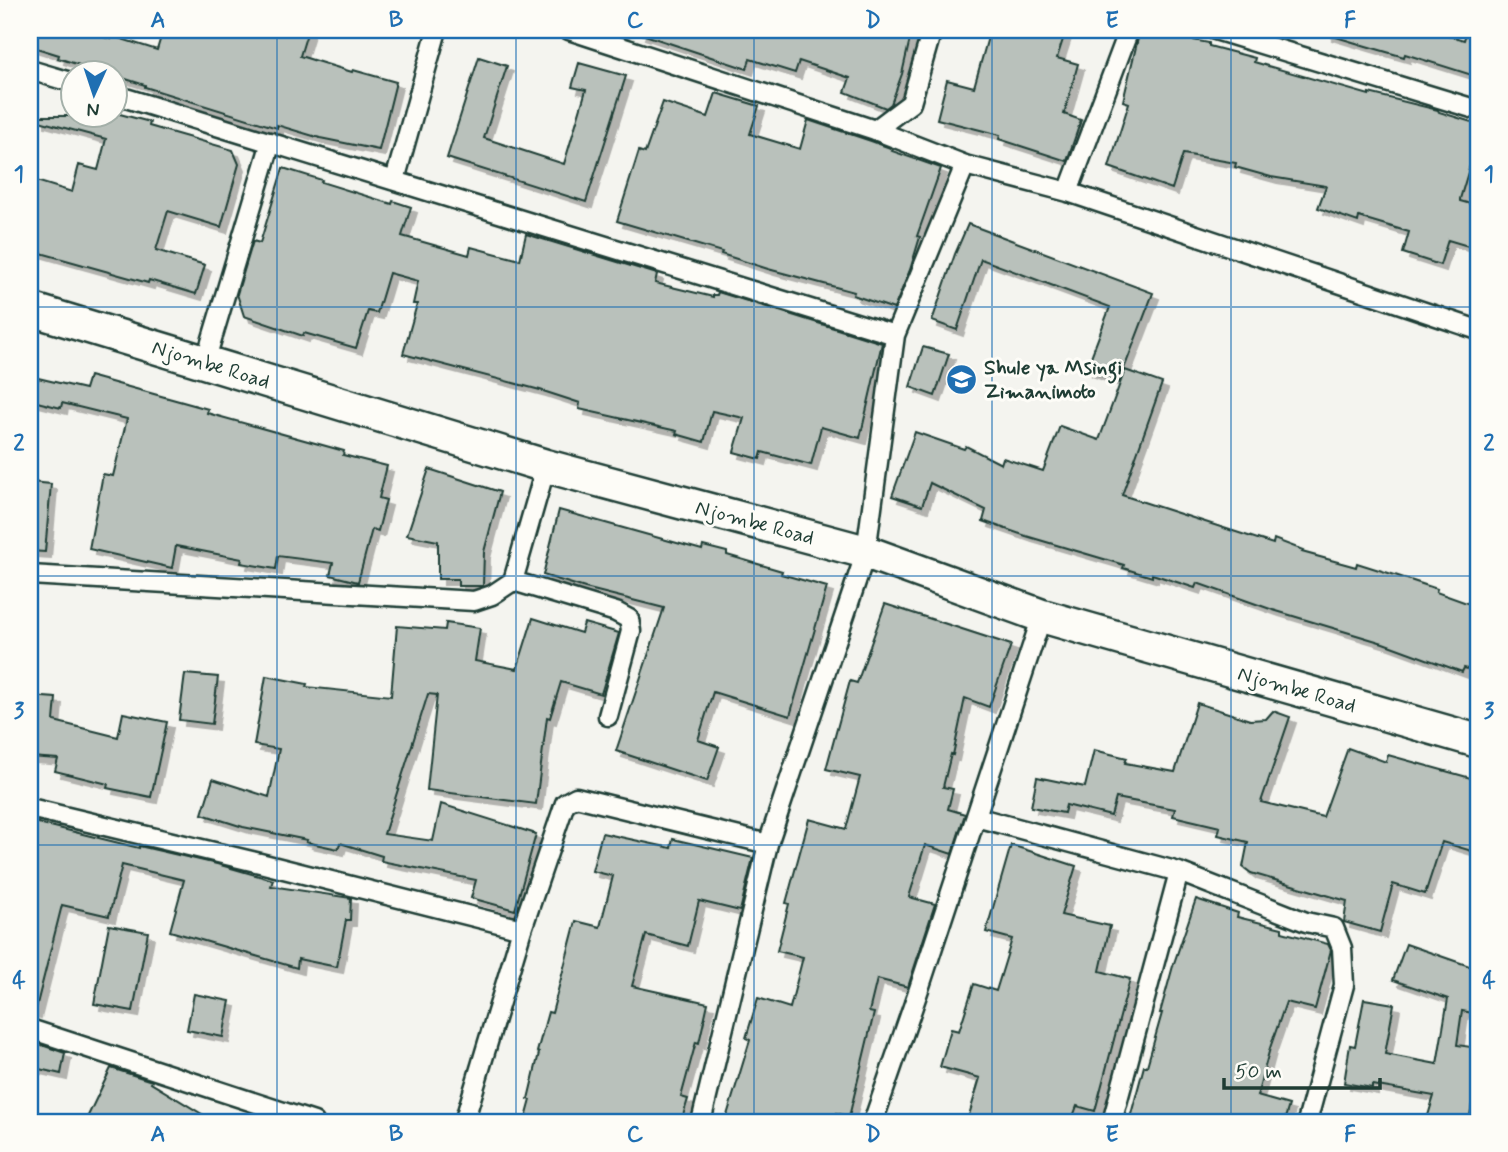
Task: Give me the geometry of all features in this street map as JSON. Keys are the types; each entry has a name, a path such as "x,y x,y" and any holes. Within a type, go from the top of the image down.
{"highway":[{"name":"Njombe Road","path":"30,309 546,466 866,552 1042,616 1478,741"}],"street":[{"path":"395,180 437,30"},
{"path":"569,30 875,130 965,165 1068,192 1478,331"},
{"path":"875,130 911,103 932,30"},
{"path":"1068,192 1129,30"},
{"path":"1214,30 1478,110"},
{"path":"30,70 60,79"},
{"path":"130,99 895,335"},
{"path":"205,362 271,142"},
{"path":"701,1122 768,844 866,552 895,335 965,165"},
{"path":"30,575 474,601 492,595 513,581 546,466"},
{"path":"513,581 615,612 629,619 631,631 608,716"},
{"path":"873,1122 1042,616"},
{"path":"464,1122 562,807 570,799 576,797 768,844"},
{"path":"30,808 522,929"},
{"path":"976,817 1179,872 1306,922 1334,928 1342,948 1345,985 1307,1122"},
{"path":"1112,1122 1179,872"},
{"path":"30,1029 314,1122"}],"building":[{"path":"30,30 78,30 111,39 112,36 157,50 163,30 308,30 300,56 396,82 379,150 320,138 277,125 277,128 145,87 130,80 130,60 64,60 58,58 59,55 30,46"},
{"path":"640,30 912,30 902,74 891,104 886,108 845,92 850,78 799,61 795,73 750,59 747,69 639,33"},
{"path":"990,30 1066,30 1057,58 1078,64 1064,114 1081,120 1067,161 999,139 1000,135 937,119 947,80 974,87"},
{"path":"1140,30 1209,43 1209,46 1255,58 1254,62 1369,95 1438,110 1478,124 1478,139 1460,201 1478,206 1478,249 1448,240 1440,265 1403,253 1409,232 1359,217 1358,222 1318,208 1326,186 1271,177 1235,167 1236,163 1183,154 1172,189 1109,167 1129,103 1123,101"},
{"path":"1327,30 1430,30 1464,40 1467,30 1478,30 1478,77 1405,54 1404,57 1326,34"},
{"path":"479,57 507,66 484,138 564,164 586,90 572,87 579,63 626,76 586,202 447,158"},
{"path":"716,93 759,106 750,134 800,149 808,120 941,168 917,236 920,237 910,270 894,309 853,295 854,292 768,269 721,254 722,252 617,221 639,151 645,153 663,102 708,117"},
{"path":"39,116 60,116 60,127 39,121"},
{"path":"130,117 150,122 149,126 233,150 239,164 221,227 168,211 156,250 205,265 196,294 30,250 30,179 72,192 79,165 98,170 106,139 72,130 130,130"},
{"path":"283,168 392,204 393,201 411,207 402,236 469,255 471,247 520,260 526,234 657,274 655,283 713,297 718,292 882,343 860,438 821,427 811,465 762,452 760,459 734,452 744,418 712,411 704,442 676,434 677,431 579,409 580,403 540,390 403,354 417,304 413,304 418,281 389,273 377,313 368,311 356,348 304,333 303,336 244,316 237,294 253,241 260,243"},
{"path":"968,224 1153,293 1119,382 1086,370 1110,307 981,259 957,330 932,321"},
{"path":"923,347 949,354 935,396 910,387"},
{"path":"1125,370 1162,383 1122,495 1273,544 1274,539 1303,550 1302,552 1356,567 1357,563 1437,589 1436,592 1478,607 1478,672 1464,668 1462,672 1383,643 1273,610 1197,583 1195,588 1152,574 1152,577 1123,568 1124,565 1026,536 983,521 986,510 930,483 922,506 892,496 915,432 964,449 966,446 1001,464 1003,458 1043,471 1060,426 1099,440"},
{"path":"89,376 208,409 207,413 344,451 343,455 387,466 379,498 386,500 378,531 372,529 358,582 330,575 333,563 278,556 276,569 241,563 242,559 176,546 172,568 89,549 103,474 113,476 127,419 62,403 61,408 33,401 38,378 85,389"},
{"path":"429,469 500,492 484,552 483,586 458,586 458,579 438,579 438,541 407,535"},
{"path":"31,482 51,484 45,552 30,551"},
{"path":"559,510 702,550 703,546 727,552 727,555 782,571 781,574 827,587 790,716 713,692 698,740 719,747 707,781 616,751 664,608 543,575"},
{"path":"885,604 1011,645 989,707 965,698 943,787 953,789 948,809 965,814 952,854 925,845 909,897 935,904 908,987 877,979 869,1012 874,1013 849,1117 837,1113 834,1122 725,1122 750,1040 746,1038 758,998 790,1008 803,957 777,951 789,904 786,903 809,819 846,829 860,777 826,769 850,681 857,683"},
{"path":"533,618 581,633 584,623 619,633 601,694 561,682 550,718 547,717 536,804 427,790 437,695 428,694 384,834 433,841 441,804 536,834 515,910 471,898 476,880 381,861 382,856 340,843 338,849 243,827 202,814 213,779 269,797 279,749 254,745 266,676 307,684 306,687 391,696 397,626 445,630 446,623 480,628 475,661 517,669"},
{"path":"185,674 218,677 212,724 179,720"},
{"path":"30,696 56,698 54,721 118,737 123,713 167,722 151,797 107,788 108,784 55,771 58,759 30,757"},
{"path":"1197,703 1250,720 1266,719 1273,711 1290,717 1261,802 1323,817 1348,748 1386,762 1388,755 1478,780 1478,853 1442,842 1425,894 1393,884 1380,932 1344,922 1347,901 1251,873 1243,867 1248,842 1218,835 1220,827 1173,816 1175,809 1116,798 1111,816 1066,805 1064,813 1031,807 1037,777 1085,787 1094,750 1127,758 1125,763 1175,772"},
{"path":"30,821 217,864 273,880 271,886 351,898 350,920 346,920 337,967 298,959 297,968 170,931 184,880 122,865 109,916 62,905 35,1012 30,1011"},
{"path":"602,833 671,848 673,839 753,858 740,911 699,901 688,946 646,935 632,986 708,1003 699,1043 696,1042 681,1097 688,1099 681,1122 525,1122 531,1100 528,1099 539,1053 537,1052 548,1012 552,1013 576,921 600,927 613,876 592,871"},
{"path":"1011,845 1076,866 1061,915 1110,926 1100,971 1130,979 1095,1111 1077,1106 1071,1122 967,1122 980,1078 940,1067 951,1029 959,1031 974,984 996,991 1012,939 986,932"},
{"path":"1196,899 1238,913 1237,917 1282,928 1282,932 1328,944 1331,950 1315,1009 1286,1002 1270,1048 1257,1096 1289,1105 1284,1122 1129,1122 1162,1013 1173,966"},
{"path":"109,925 148,932 133,1011 94,1004"},
{"path":"1406,944 1478,969 1478,1014 1462,1011 1457,1045 1478,1048 1478,1067 1469,1122 1426,1122 1434,1096 1344,1083 1350,1045 1355,1046 1364,999 1394,1004 1385,1054 1437,1064 1448,999 1393,980"},
{"path":"194,994 230,1001 223,1037 187,1030"},
{"path":"30,1041 65,1053 61,1074 30,1067"},
{"path":"111,1068 152,1081 151,1083 215,1122 85,1122"}],"place":[{"name":"Shule ya Msingi Zimanimoto","path":"961,379"}]}
